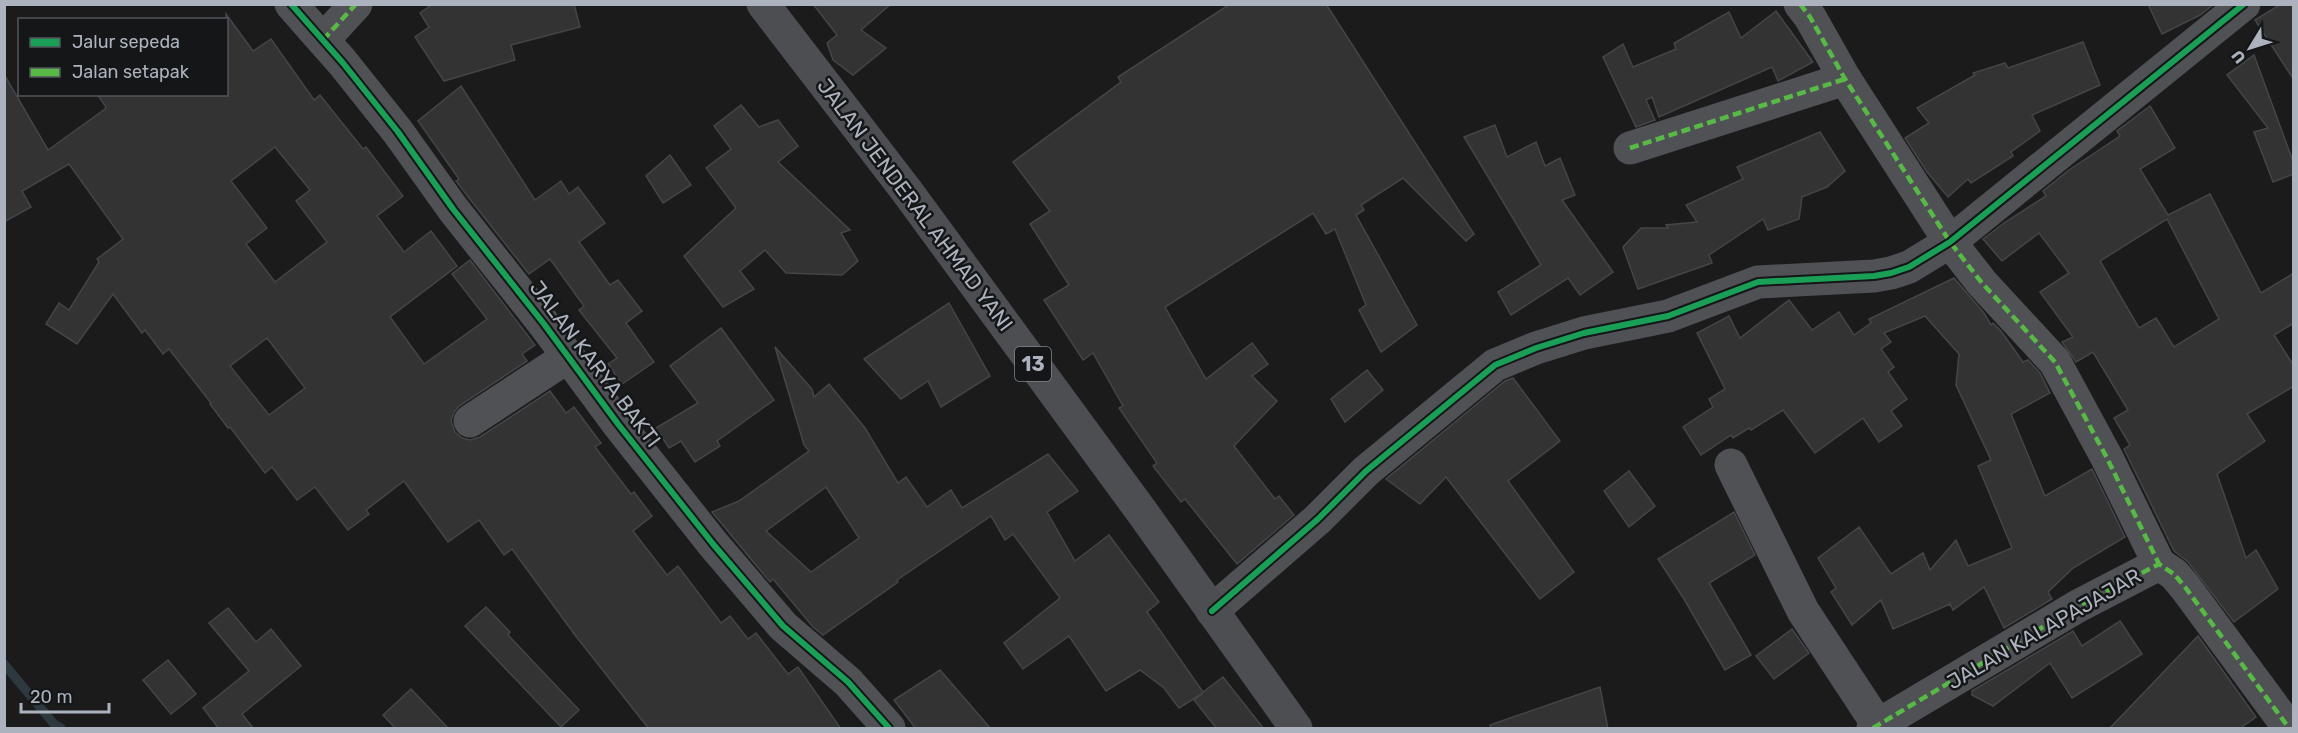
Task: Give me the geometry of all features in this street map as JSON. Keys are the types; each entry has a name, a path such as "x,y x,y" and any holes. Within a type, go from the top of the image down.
{"highway":[{"name":"JALAN JENDERAL AHMAD YANI","path":"763,5 913,199 1296,729"}],"street":[{"name":"JALAN KARYA BAKTI","path":"291,4 398,132 453,209 569,356 647,462 764,606 783,626 848,682 889,729"},
{"path":"323,40 356,4"},
{"path":"1800,4 1810,17 1845,79 1950,242 1982,283 2055,362 2107,458 2159,564"},
{"path":"1212,611 1318,519 1366,471 1495,365 1536,348 1584,333 1668,316 1758,282 1874,276 1909,267 1950,242 2244,4"},
{"path":"1630,148 1845,79"},
{"path":"470,421 569,356"},
{"path":"1731,465 1803,611 1875,727"},
{"name":"JALAN KALAPAJAJAR","path":"1875,727 2078,606 2159,564 2174,574 2185,587 2289,729"}],"building":[{"path":"433,4 574,4 580,27 511,45 515,60 444,81 415,37 429,27 420,13"},
{"path":"813,4 891,4 861,30 886,48 853,75 833,60 827,43 837,35"},
{"path":"1230,4 1326,4 1474,234 1466,241 1403,178 1361,205 1364,210 1356,215 1417,325 1381,352 1359,310 1366,305 1335,229 1326,234 1313,213 1165,307 1206,379 1252,343 1268,364 1252,376 1277,401 1234,446 1275,499 1279,496 1294,515 1237,564 1185,499 1181,502 1153,466 1157,463 1119,408 1123,406 1093,353 1083,360 1044,300 1069,285 1030,224 1050,211 1013,162 1121,82 1118,77"},
{"path":"2148,4 2214,4 2200,15 2162,34"},
{"path":"2281,4 2294,4 2294,80 2255,20"},
{"path":"1776,11 1813,62 1778,81 1772,67 1659,117 1652,97 1646,100 1655,120 1636,127 1603,57 1623,44 1633,67 1676,49 1674,43 1729,12 1741,38"},
{"path":"226,14 253,51 271,39 314,100 320,95 363,149 366,147 403,196 377,216 404,252 431,231 457,266 390,317 424,364 487,319 452,274 470,260 535,345 522,354 527,361 459,406 451,421 455,432 462,438 470,440 480,437 550,391 566,413 574,407 601,443 595,447 631,494 634,492 652,516 633,531 667,575 678,566 721,623 730,616 748,639 756,633 788,674 798,667 841,729 649,729 575,635 512,549 504,555 479,520 448,542 404,481 366,510 369,514 348,530 315,487 297,500 272,467 265,473 169,349 163,354 145,330 142,333 113,294 77,344 46,324 59,303 69,310 99,262 97,259 123,239 69,164 22,191 31,207 4,222 4,74 48,150 106,107 98,96 228,96 228,18","holes":["275,147 310,190 296,201 327,242 275,282 246,244 267,228 231,181","267,338 305,388 269,415 230,366"]},
{"path":"2083,42 2100,85 2032,115 2040,131 2011,152 2013,156 1971,183 1968,179 1948,197 1927,172 1905,138 1929,123 1917,108 1975,75 1973,73 2005,63 2008,68"},
{"path":"2254,55 2294,164 2294,174 2273,182 2254,132 2268,128 2227,75"},
{"path":"461,86 535,200 561,181 569,194 578,187 605,223 579,242 610,285 618,280 642,311 626,323 654,362 622,384 608,364 617,358 579,310 584,306 550,259 529,274 456,181 459,179 418,121"},
{"path":"741,105 759,127 778,120 798,146 778,162 850,230 841,233 858,261 842,275 786,273 765,250 740,271 754,289 723,307 684,256 736,208 706,168 731,149 714,126"},
{"path":"2150,106 2175,148 2140,169 2168,215 2210,194 2261,293 2294,273 2294,323 2274,335 2294,366 2294,386 2247,414 2265,441 2217,474 2246,558 2256,550 2278,589 2234,622 2188,562 2174,551 2124,449 2130,445 2114,418 2128,410 2093,352 2076,362 2062,342 2073,337 2040,292 2069,273 2039,233 2002,261 1983,239 2046,196 2043,191 2069,170 2120,136 2117,131","holes":["2167,219 2219,319 2174,347 2156,318 2139,328 2100,261"]},
{"path":"1495,125 1507,157 1536,142 1545,166 1560,158 1575,195 1562,200 1613,272 1580,295 1568,278 1511,315 1498,292 1541,265 1464,137"},
{"path":"1820,132 1845,171 1827,187 1802,197 1799,219 1768,230 1763,219 1709,255 1712,263 1638,289 1623,247 1641,228 1668,228 1666,225 1697,222 1686,205 1743,179 1737,167"},
{"path":"670,155 691,185 663,203 646,176"},
{"path":"1954,278 1984,313 1991,325 1993,323 2001,331 2023,362 2028,360 2040,373 2050,393 2011,414 2045,496 2092,469 2125,537 2073,568 2048,592 2052,599 2004,628 1984,587 1953,610 1950,604 1893,629 1881,600 1852,625 1831,592 1836,588 1818,558 1859,527 1891,574 1923,553 1930,570 1956,540 1968,566 2012,548 1978,466 1991,460 1956,385 1959,354 1925,316 1884,333 1891,342 1881,349 1894,367 1888,372 1907,399 1891,411 1902,426 1879,442 1863,418 1815,453 1783,410 1751,430 1749,428 1733,438 1731,435 1701,455 1683,427 1713,407 1709,399 1725,389 1697,333 1729,316 1740,338 1789,300 1812,330 1839,312 1854,335 1871,323 1869,319"},
{"path":"949,303 990,376 941,407 928,381 901,399 864,359"},
{"path":"721,328 774,400 717,441 720,446 695,462 681,441 669,448 656,428 698,403 670,366"},
{"path":"775,347 812,389 814,397 829,384 865,428 898,483 906,477 927,507 951,490 962,508 1048,454 1078,491 1047,512 1075,561 1109,535 1159,602 1147,612 1203,692 1223,677 1264,729 1217,729 1194,700 1203,693 1179,708 1164,688 1140,670 1106,691 1069,636 1023,669 1004,643 1060,598 1013,534 1005,540 991,516 897,580 898,582 823,635 813,627 773,579 770,582 712,512 739,501 809,451 804,445","holes":["826,487 859,538 811,572 766,531"]},
{"path":"1367,370 1383,390 1345,422 1331,399"},
{"path":"1513,378 1560,441 1508,481 1574,572 1540,599 1446,477 1420,504 1386,479 1505,381"},
{"path":"1629,471 1655,506 1629,527 1604,491"},
{"path":"1734,512 1755,555 1709,583 1751,655 1725,670 1658,559"},
{"path":"486,607 510,632 508,635 579,710 561,727 465,626"},
{"path":"228,608 256,642 271,629 301,666 242,714 254,729 219,729 203,708 249,671 209,623"},
{"path":"2120,621 2142,654 2072,698 2050,663 1993,706 1972,695 1972,691 2073,631 2082,646"},
{"path":"1792,629 1809,653 1774,679 1756,656"},
{"path":"2198,636 2256,717 2239,729 2109,729"},
{"path":"168,660 196,694 171,714 143,680"},
{"path":"940,670 991,729 916,729 894,700"},
{"path":"1600,687 1608,729 1491,729 1490,725"},
{"path":"411,689 449,729 396,729 383,715"}],"waterway":[{"path":"4,664 54,724 61,728"}],"marked path":[{"path":"323,40 356,4"},
{"path":"1800,4 1810,17 1845,79 1950,242 1982,283 2055,362 2107,458 2159,564"},
{"path":"1630,148 1845,79"},
{"path":"1873,728 2078,606 2159,564 2174,574 2185,587 2289,728"}],"cycle path":[{"path":"291,4 343,63 398,132 453,209 713,544 783,626 848,682 889,728"},
{"path":"1212,611 1318,519 1366,471 1495,365 1536,348 1584,333 1668,316 1758,282 1874,276 1909,267 1950,242 2244,4"}]}
